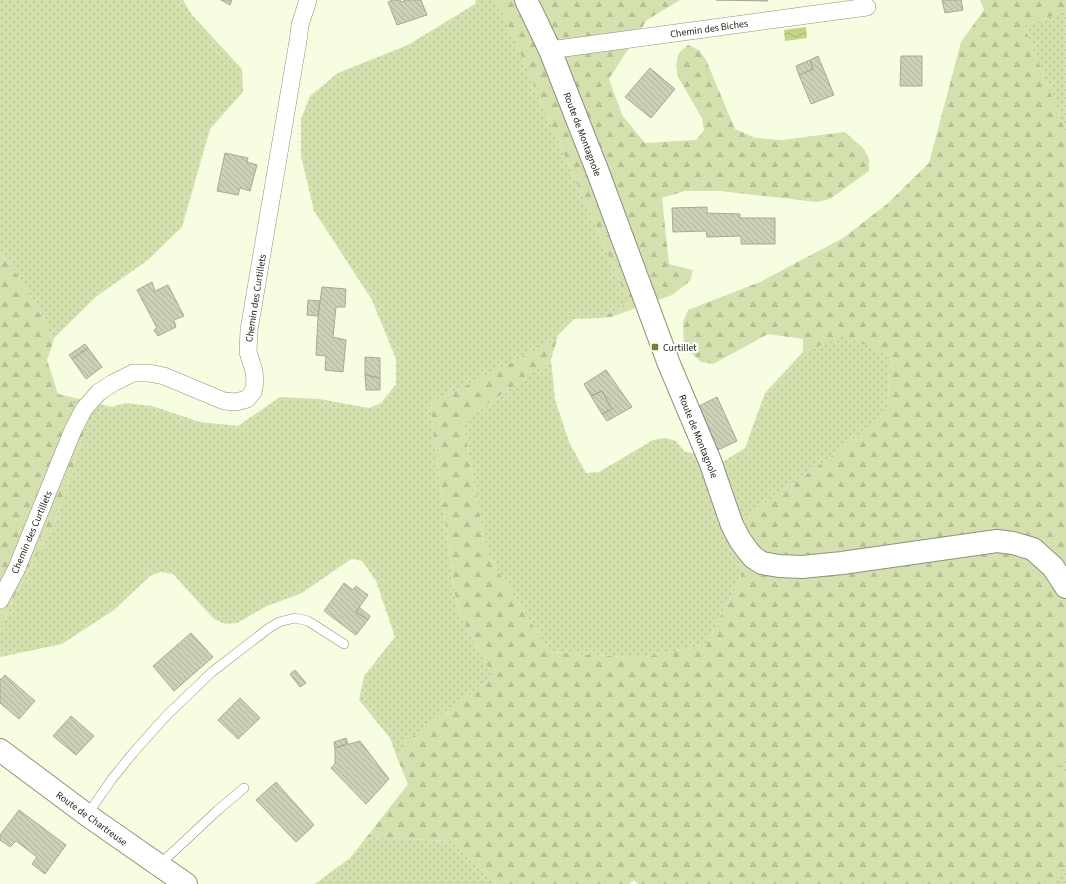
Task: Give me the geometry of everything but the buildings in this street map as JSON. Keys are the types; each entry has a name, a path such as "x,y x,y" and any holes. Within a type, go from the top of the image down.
{"street":[{"name":"Chemin des Curtillets","path":"0,600 16,570 73,430 84,409 99,392 133,373 149,372 164,376 224,401 236,402 247,398 253,392 255,382 254,371 248,352 249,330 300,25 308,0"},
{"name":"Route de Montagnole","path":"526,0 550,50 599,175 669,364 710,461 732,525 740,540 753,557 762,563 802,567 842,563 997,541 1013,543 1033,549 1053,567 1066,587"},
{"name":"Chemin des Biches","path":"550,50 867,7"},
{"name":"Route de Chartreuse","path":"0,750 87,815 186,884"}],"lane":[{"path":"87,815 133,753 167,715 212,672 269,628 279,622 295,618 308,621 344,644"},
{"path":"159,865 244,788"}],"green space":[{"path":"0,0 183,0 192,15 242,69 243,92 210,129 182,227 148,260 97,296 54,338 53,343 44,318 16,273 0,254"},
{"path":"476,0 497,0 629,303 600,318 574,319 558,335 557,339 430,404 457,608 493,677 405,742 398,760 390,738 359,700 364,676 395,637 376,581 362,561 351,559 302,593 267,606 237,623 225,624 214,619 173,574 161,572 150,576 114,610 62,644 0,657 0,632 12,601 53,527 84,433 71,397 112,407 125,403 152,406 200,422 238,426 280,397 319,399 369,408 381,403 396,384 396,359 372,300 314,211 301,156 301,119 310,96 338,73 408,45 475,4"},
{"path":"497,0 680,0 647,20 609,79 622,115 645,143 696,140 704,130 702,118 678,77 676,64 679,53 688,45 699,50 706,60 735,129 756,138 782,140 845,132 864,149 869,159 869,171 830,199 817,202 720,191 685,191 662,198 669,264 693,270 690,281 672,295 611,317 600,318 629,303"},
{"path":"980,0 1066,0 1066,11 1024,26 1066,132 1066,755 1059,764 1066,777 1066,862 1054,884 638,884 634,880 629,884 496,884 450,841 367,837 408,784 398,760 405,742 493,677 457,608 430,404 557,339 551,360 463,421 487,554 550,652 640,658 706,645 741,576 744,518 836,453 887,412 891,356 844,336 803,352 803,339 768,334 713,364 701,362 684,346 683,322 688,310 760,282 843,238 887,204 929,163 961,42 984,10"},
{"path":"1066,11 1066,132 1024,26"},
{"path":"0,254 16,273 44,318 53,343 47,360 58,394 71,397 84,433 53,527 12,601 0,632"},
{"path":"844,335 891,356 887,412 836,453 744,518 741,576 706,645 640,658 550,652 487,554 463,421 551,360 555,399 569,442 586,473 599,472 653,440 665,438 676,441 684,451 724,461 745,448 765,393 803,352"},
{"path":"1066,755 1066,777 1059,764"},
{"path":"369,834 368,837 450,841 496,884 315,884 350,858"},
{"path":"1066,862 1066,884 1054,884"}],"water":[{"path":"806,27 807,38 785,41 784,30"}],"place":[{"name":"Curtillet","path":"655,347"}]}
